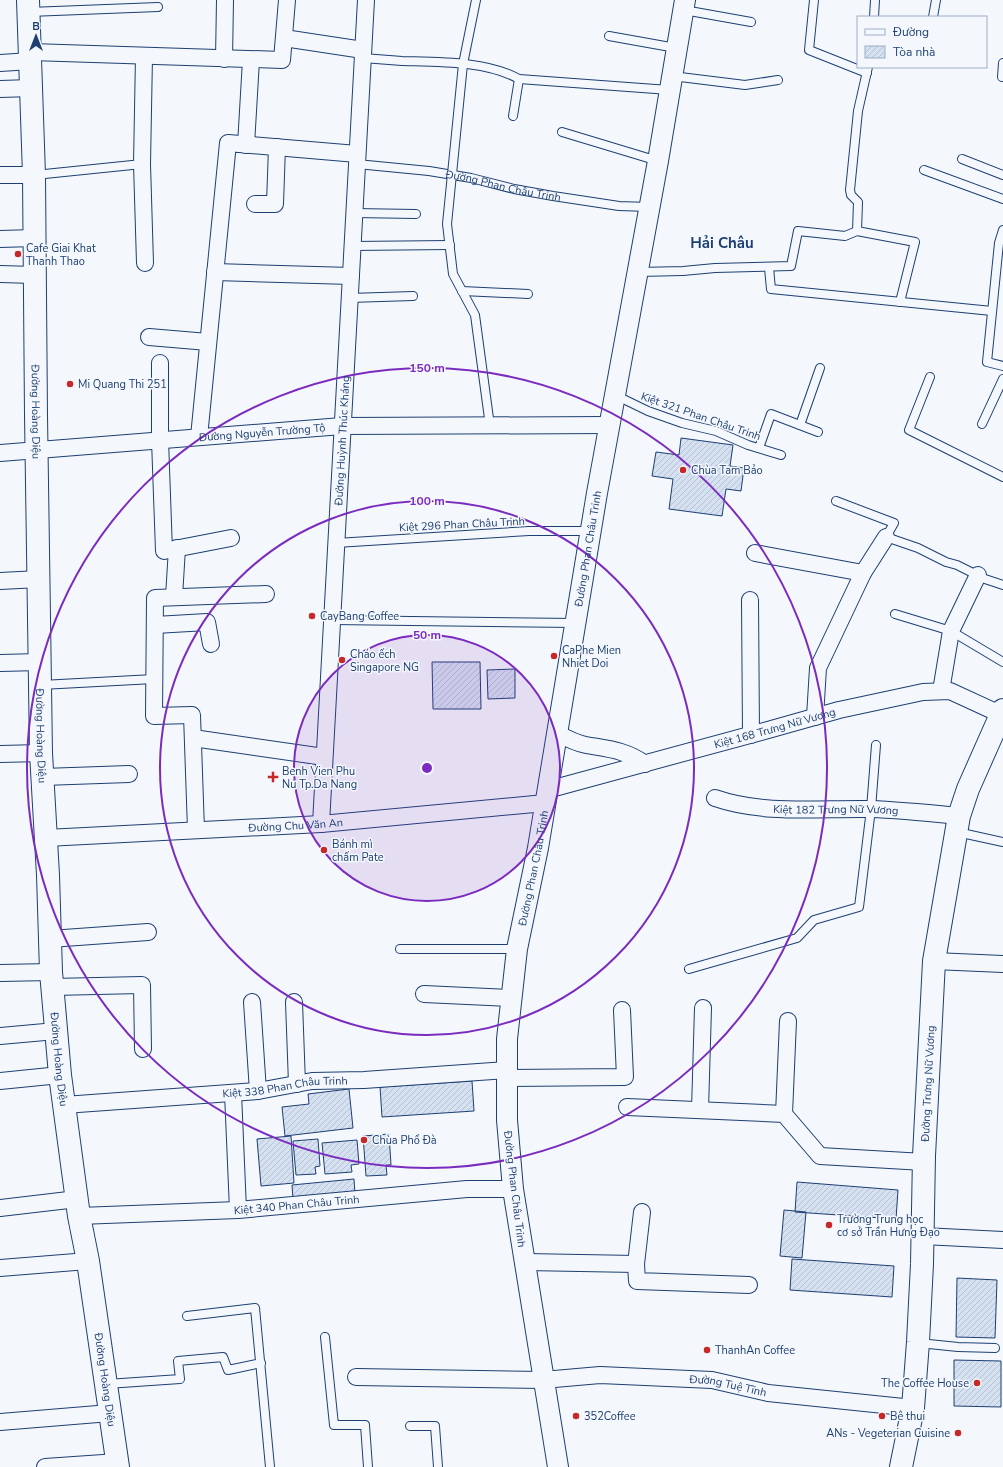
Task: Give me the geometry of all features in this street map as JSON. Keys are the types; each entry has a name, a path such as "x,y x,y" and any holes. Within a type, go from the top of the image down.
{"main road":[{"name":"Đường Hoàng Diệu","path":"28,6 31,56 34,175 36,450 41,753 52,979 64,1105 78,1207 88,1261 118,1464"},
{"name":"Đường Trưng Nữ Vương","path":"900,1467 913,1408 918,1342 923,1236 924,1162 934,960 957,824 968,789 1002,712"}],"street":[{"path":"224,59 225,0"},
{"path":"0,63 31,56 144,56 282,60 287,0"},
{"name":"Đường Huỳnh Thúc Kháng","path":"321,824 366,0"},
{"name":"Đường Phan Châu Trinh","path":"558,1467 513,1189 506,1120 506,1038 516,949 538,848 590,531 658,161 684,5"},
{"path":"284,38 363,54"},
{"path":"144,56 142,164 145,263"},
{"path":"246,145 251,60"},
{"path":"0,89 32,88"},
{"path":"199,437 228,143 278,147 357,159"},
{"path":"255,204 275,204 278,147"},
{"path":"0,175 34,175"},
{"path":"0,240 34,238"},
{"path":"215,272 351,276"},
{"path":"0,274 34,275"},
{"path":"149,337 208,342"},
{"path":"160,363 160,440 164,551 231,538"},
{"name":"Đường Nguyễn Trường Tộ","path":"0,453 342,426 609,425"},
{"path":"815,717 818,668 863,573 886,537"},
{"path":"174,597 177,548"},
{"path":"755,553 863,573"},
{"path":"941,691 951,631 978,575"},
{"path":"0,581 39,579"},
{"path":"196,830 192,715 154,716 155,598 266,594"},
{"path":"750,600 751,735"},
{"path":"155,625 207,622 211,644"},
{"path":"0,663 40,662"},
{"name":"Kiệt 168 Trưng Nữ Vương","path":"546,796 645,764 839,710 923,692 950,691 1002,712"},
{"path":"556,733 585,745 607,748 627,754 637,758 645,764"},
{"path":"193,738 324,757"},
{"path":"0,754 41,753"},
{"path":"43,777 129,774"},
{"name":"Đường Chu Văn An","path":"46,838 321,824 546,796"},
{"name":"Kiệt 182 Trưng Nữ Vương","path":"715,798 732,803 772,808 871,809 957,824"},
{"path":"50,939 148,932"},
{"path":"934,960 1003,964"},
{"path":"0,973 52,979 142,985 143,1049"},
{"path":"424,994 511,998"},
{"path":"252,1002 258,1091"},
{"path":"294,1002 297,1084"},
{"path":"700,1110 703,1008"},
{"name":"Kiệt 338 Phan Châu Trinh","path":"64,1105 258,1091 312,1081 506,1074 625,1077 622,1010"},
{"path":"788,1021 784,1114 820,1156 924,1162"},
{"path":"0,1036 56,1031"},
{"path":"0,1081 60,1075"},
{"path":"233,1093 238,1210"},
{"path":"627,1107 784,1114"},
{"name":"Kiệt 340 Phan Châu Trinh","path":"0,1208 78,1207 238,1210 467,1189 513,1189"},
{"path":"642,1212 636,1264 637,1281 749,1285"},
{"path":"923,1236 1003,1240"},
{"path":"0,1268 88,1261"},
{"path":"524,1262 636,1264"},
{"name":"Đường Tuệ Tĩnh","path":"356,1377 543,1380 600,1375 712,1380 768,1393 913,1408"},
{"path":"0,1422 110,1413"},
{"path":"45,1467 118,1464"}],"lane":[{"path":"476,0 463,64 447,224 453,274 475,315 490,426"},
{"path":"814,0 809,50 857,66"},
{"path":"874,16 875,0"},
{"path":"933,16 936,0"},
{"path":"684,5 751,22"},
{"path":"28,6 158,7"},
{"path":"609,36 676,48"},
{"path":"363,54 492,68 508,72 519,78 745,85 778,80"},
{"path":"1003,63 1003,77"},
{"path":"857,231 858,202 851,195 850,190 858,111 868,70"},
{"path":"512,116 519,78"},
{"path":"562,132 658,161"},
{"name":"Đường Phan Châu Trinh","path":"357,159 452,175 553,196 619,206 649,207"},
{"path":"962,159 1003,175"},
{"path":"34,175 142,164"},
{"path":"924,170 1003,199"},
{"path":"354,213 416,214"},
{"path":"1003,230 999,243 987,362 1003,366"},
{"path":"637,272 791,266 798,231 845,236 857,231 915,242 900,302"},
{"path":"352,246 450,245"},
{"path":"769,268 771,289 992,311"},
{"path":"462,291 528,294"},
{"path":"349,298 413,296"},
{"path":"800,425 820,368"},
{"path":"930,378 909,430 1003,477"},
{"path":"982,424 1003,379"},
{"name":"Kiệt 321 Phan Châu Trinh","path":"614,395 682,423 716,431 748,445 781,455"},
{"path":"759,448 771,414 818,432"},
{"path":"836,501 894,523 886,537 918,548 946,562 957,565 1003,585"},
{"name":"Kiệt 296 Phan Châu Trinh","path":"336,543 529,531 590,531"},
{"path":"895,614 951,631 1003,662"},
{"path":"332,620 575,623"},
{"path":"40,685 154,679"},
{"path":"689,969 797,938 814,920 859,907 871,809 876,745"},
{"path":"957,824 1003,842"},
{"path":"400,949 516,949"},
{"path":"187,1316 255,1308 270,1467"},
{"path":"325,1338 334,1425 365,1425 368,1467"},
{"path":"918,1342 958,1347 995,1348"},
{"path":"106,1384 180,1379 178,1361 223,1357 228,1370 261,1364"},
{"path":"410,1426 435,1426 438,1467"}],"building":[{"path":"681,438 733,445 730,466 744,468 741,491 726,489 722,516 669,509 673,479 652,476 656,452 679,455"},
{"path":"432,662 480,662 481,709 433,709"},
{"path":"515,669 515,698 488,699 487,670"},
{"path":"472,1081 474,1111 382,1117 380,1087"},
{"path":"349,1089 353,1128 285,1136 282,1107 309,1104 308,1094"},
{"path":"389,1134 391,1165 386,1165 387,1175 366,1176 363,1136"},
{"path":"291,1136 294,1183 261,1186 257,1139"},
{"path":"318,1139 320,1166 315,1167 316,1174 296,1175 293,1141"},
{"path":"357,1140 359,1164 351,1165 352,1172 325,1174 322,1143"},
{"path":"354,1179 355,1194 293,1199 292,1185"},
{"path":"797,1182 898,1190 896,1219 795,1212"},
{"path":"784,1210 806,1212 802,1258 780,1256"},
{"path":"792,1259 894,1266 892,1297 790,1290"},
{"path":"957,1278 997,1280 995,1338 956,1337"},
{"name":"The Coffee House","path":"954,1360 1001,1361 1001,1407 954,1406"}],"place":[{"name":"Cafe Giai Khat Thanh Thao","path":"18,254"},
{"name":"Mi Quang Thi 251","path":"70,384"},
{"name":"Chùa Tam Bảo","path":"683,470"},
{"name":"CayBang Coffee","path":"312,616"},
{"name":"CaPhe Mien Nhiet Doi","path":"554,656"},
{"name":"Cháo ếch Singapore NG","path":"342,660"},
{"name":"Benh Vien Phu Nu Tp.Da Nang","path":"273,777"},
{"name":"Bánh mì chấm Pate","path":"324,850"},
{"name":"Chùa Phổ Đà","path":"364,1140"},
{"name":"Trường Trung học cơ sở Trần Hưng Đạo","path":"829,1225"},
{"name":"ThanhAn Coffee","path":"707,1350"},
{"name":"The Coffee House","path":"977,1383"},
{"name":"352Coffee","path":"576,1416"},
{"name":"Bê thui","path":"882,1416"},
{"name":"ANs - Vegeterian Cuisine","path":"958,1433"}],"district":[{"name":"Hải Châu","path":"722,243"}]}
